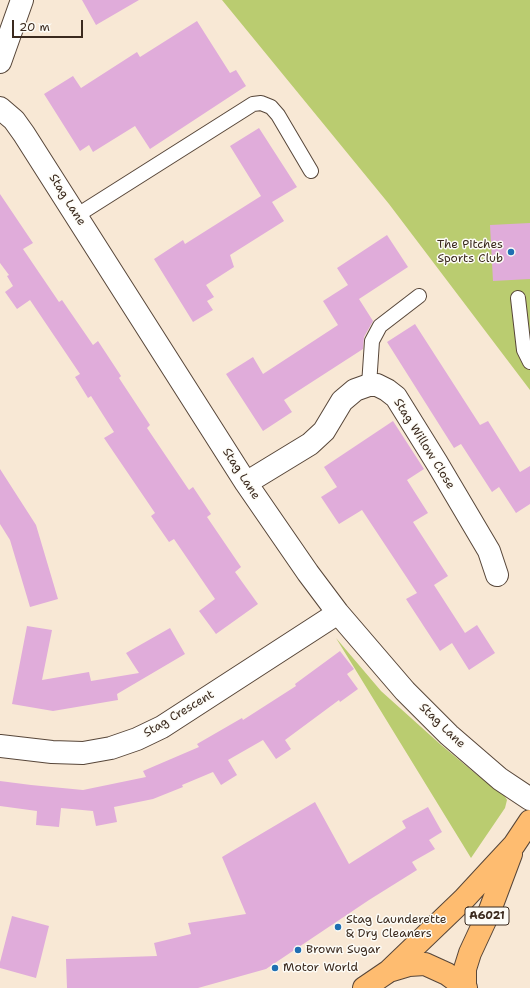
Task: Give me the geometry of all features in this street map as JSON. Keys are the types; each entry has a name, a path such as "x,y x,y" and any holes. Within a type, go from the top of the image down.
{"main road":[{"name":"A6021","path":"364,988 389,971 464,899 514,845 530,821"},
{"name":"A6021","path":"466,988 465,969 470,953 490,910 514,845"},
{"name":"A6021","path":"389,971 409,965 426,964 447,974 466,988"}],"street":[{"path":"0,62 22,0"},
{"name":"Stag Lane","path":"0,108 14,120 24,134 246,483 308,573 338,613 405,691 450,735 500,778 530,799"},
{"path":"246,483 310,444 324,431 342,401 355,390 369,385"},
{"name":"Stag Willow Close","path":"369,385 377,385 396,397 489,551 497,575"},
{"name":"Stag Crescent","path":"0,746 52,752 83,753 110,748 137,739 162,727 338,613"}],"lane":[{"path":"76,216 252,104 261,103 271,108 278,115 311,171"},
{"path":"369,385 372,341 380,326 419,296"},
{"path":"518,298 524,350 530,362"}],"green space":[{"path":"222,0 530,0 530,390 389,204"},
{"path":"336,638 381,691 440,744 476,774 503,793 507,800 505,808 471,858"}],"building":[{"path":"82,0 139,0 96,25"},
{"path":"197,21 230,73 236,70 246,86 150,149 135,126 93,152 89,145 80,151 44,94 73,76 81,88 137,52 140,57"},
{"path":"259,128 297,187 272,202 284,221 230,255 234,267 206,285 214,297 207,301 213,310 193,322 154,259 183,240 185,244 261,196 230,146"},
{"path":"0,194 33,243 23,249 59,302 62,300 93,345 98,341 121,376 119,378 150,425 147,428 189,490 193,487 211,514 207,517 241,567 235,572 258,604 216,634 199,611 215,599 174,539 169,542 151,516 155,513 104,438 114,432 91,396 88,398 75,377 80,374 30,300 17,309 5,292 13,286 7,276 9,275 0,263"},
{"name":"The Pitches Sports Club","path":"530,223 530,279 493,281 490,225"},
{"path":"387,235 408,267 359,299 373,321 364,337 363,349 284,400 292,412 263,431 226,374 253,357 263,374 338,325 323,301 348,285 337,268"},
{"path":"415,324 480,425 488,421 520,472 530,466 530,504 516,513 499,487 492,492 461,444 454,448 387,342"},
{"path":"393,421 424,469 407,480 428,513 413,522 448,576 434,585 465,633 477,625 495,653 469,670 452,643 440,651 406,599 417,593 362,510 339,524 321,497 337,487 324,467"},
{"path":"0,469 36,525 58,599 30,607 10,540 0,524"},
{"path":"27,626 52,630 42,680 89,672 91,681 139,673 126,653 170,628 185,654 117,694 118,700 53,711 12,704"},
{"path":"340,651 354,669 347,674 358,689 340,702 339,700 285,740 291,749 276,759 263,740 228,760 237,775 221,785 213,772 182,785 183,787 153,799 114,807 117,822 96,826 93,811 61,808 59,827 36,825 37,811 0,806 0,781 83,790 146,777 143,771 199,747 197,744 242,718 243,720 296,686 295,684"},
{"path":"315,802 349,864 406,828 402,821 428,807 442,832 429,840 435,849 412,862 417,870 369,900 266,969 198,988 67,988 66,959 157,956 154,943 191,934 188,923 246,914 222,857"},
{"path":"12,916 49,926 36,978 0,968 0,962"}],"place":[{"name":"The Pitches Sports Club","path":"511,252"},
{"name":"Stag Launderette & Dry Cleaners","path":"338,927"},
{"name":"Brown Sugar","path":"298,950"},
{"name":"Motor World","path":"275,968"}]}
